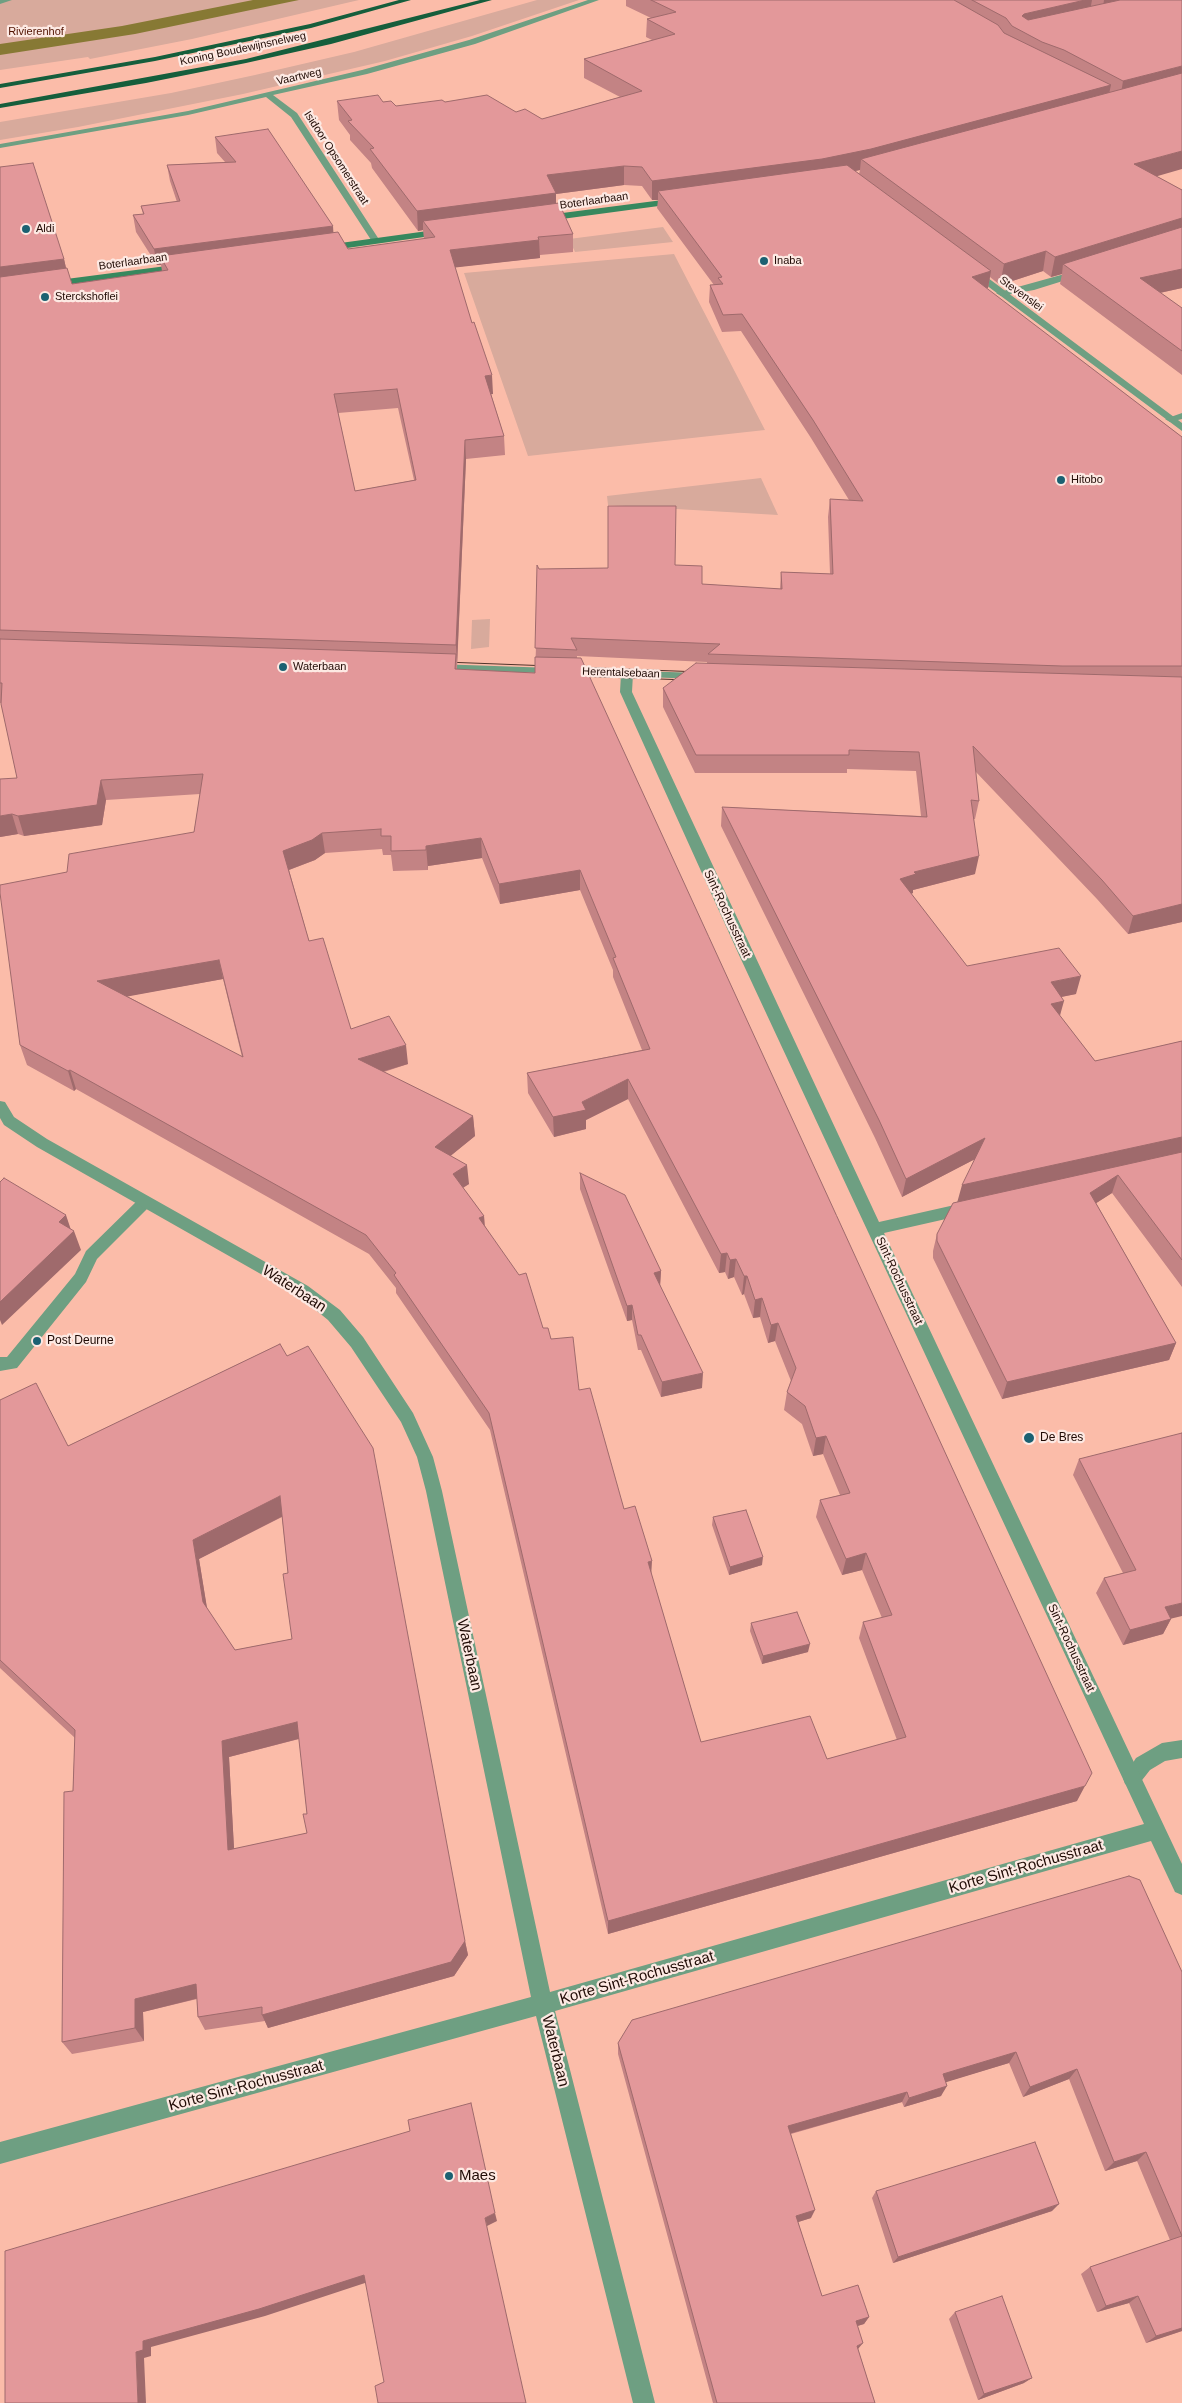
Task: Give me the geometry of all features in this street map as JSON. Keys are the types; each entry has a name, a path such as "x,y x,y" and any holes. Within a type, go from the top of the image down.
{"highway":[{"name":"Koning Boudewijnsnelweg","path":"0,86 155,59 311,26 407,0"},
{"name":"Koning Boudewijnsnelweg","path":"0,106 146,81 246,61 328,42 488,0"}],"main road":[{"name":"Boterlaarbaan","path":"540,219 687,200"},
{"path":"320,248 451,231"},
{"name":"Boterlaarbaan","path":"42,285 187,266"}],"street":[{"path":"0,2 8,0"},
{"name":"Vaartweg","path":"0,146 115,127 268,96 418,58 595,0"},
{"name":"Isidoor Opsomerstraat","path":"268,96 294,115 376,241"},
{"name":"Stevenslei","path":"961,263 1182,428"},
{"path":"1001,293 1031,288 1088,270"},
{"path":"1170,419 1182,416"},
{"name":"Herentalsebaan","path":"424,666 707,677"},
{"name":"Sint-Rochusstraat","path":"627,674 626,692 1182,1885"},
{"name":"Waterbaan","path":"0,1106 9,1121 42,1143 302,1290 334,1315 357,1342 407,1418 425,1457 434,1491 543,2004 644,2403"},
{"path":"0,1364 11,1363 80,1278 91,1255 145,1202"},
{"path":"875,1229 980,1206"},
{"path":"1132,1778 1143,1764 1162,1752 1182,1750"},
{"name":"Korte Sint-Rochusstraat","path":"0,2154 543,2004 1156,1830"}],"green space":[{"name":"Rivierenhof","path":"0,0 359,0 192,39 90,59 88,57 0,70"},
{"path":"537,0 579,0 472,36 385,61 243,94 78,127 0,140 0,122 171,93 255,75 354,52"},
{"path":"663,227 673,242 575,252 569,239"},
{"path":"674,254 765,430 528,456 464,273"},
{"path":"761,478 778,515 608,505 607,496"},
{"path":"490,619 489,647 471,649 472,620"}],"shaded area":[{"path":"253,0 299,0 135,34 0,55 0,44 122,26"}],"building":[{"path":"651,0 954,0 998,25 1004,33 1111,85 871,149 822,159 652,181 642,167 624,166 547,175 556,193 417,211 370,149 374,148 348,121 352,120 337,101 378,95 383,102 391,101 396,106 442,100 445,102 487,95 516,112 525,109 542,119 642,91 584,59 675,34 647,19 676,12"},
{"path":"972,0 1085,0 1022,16 1028,20 1120,0 1182,0 1182,66 1123,81 1064,50 1042,42 1012,26 1006,18"},
{"path":"1182,73 1182,151 1134,164 1182,190 1182,218 1055,257 1046,251 1004,264 861,159"},
{"path":"268,129 333,226 154,249 133,215 144,214 141,206 180,201 167,165 236,162 215,137"},
{"name":"Aldi","path":"33,163 64,259 0,267 0,167"},
{"path":"847,165 991,271 972,277 1182,437 1182,666 1062,666 708,654 720,644 571,638 577,650 535,648 537,565 539,569 608,568 608,506 676,506 675,565 702,566 702,584 782,589 781,572 833,574 830,499 863,501 813,420 742,314 723,315 710,285 723,284 718,278 722,277 658,191"},
{"path":"559,203 573,234 538,237 539,240 450,250 472,323 474,322 492,375 485,376 504,436 465,440 456,645 0,630 0,277 67,268 72,284 168,270 160,256 338,232 348,249 435,237 423,221","holes":["397,389 416,480 355,491 334,394"]},
{"path":"1182,227 1182,269 1140,278 1182,308 1182,351 1063,264"},
{"path":"0,639 456,654 455,669 535,673 535,657 581,658 1092,1773 1085,1786 608,1921 489,1413 394,1275 396,1273 366,1235 70,1070 68,1071 20,1045 0,885 67,872 69,854 194,832 203,774 101,780 97,805 18,816 12,814 0,816 0,779 17,778 1,704 2,683 0,683","holes":["381,829 381,836 391,836 391,851 426,850 426,846 481,838 499,884 580,870 616,957 613,958 650,1049 527,1073 553,1117 586,1110 582,1102 628,1079 721,1254 727,1253 730,1260 736,1259 744,1276 747,1276 755,1300 762,1298 771,1325 778,1323 796,1368 787,1392 805,1406 816,1438 826,1436 850,1493 820,1500 846,1559 866,1553 892,1615 863,1622 906,1737 827,1759 810,1716 701,1742 648,1562 652,1561 635,1506 624,1509 590,1388 579,1390 573,1337 551,1339 548,1328 543,1328 526,1273 519,1275 479,1218 484,1216 453,1174 467,1165 435,1147 473,1116 358,1059 406,1045 389,1016 351,1029 323,938 309,941 283,851 312,840 322,833","219,960 243,1057 97,981"]},
{"path":"696,663 1182,677 1182,904 1133,916 1102,880 973,746 979,801 971,800 979,856 914,872 916,874 900,879 967,966 1059,948 1081,976 1051,982 1064,1001 1051,1004 1095,1061 1182,1041 1182,1137 962,1185 985,1138 906,1179 879,1120 722,807 927,817 919,752 849,750 849,755 696,755 663,688"},
{"path":"1182,1152 1182,1260 1118,1175 1090,1193 1176,1343 1007,1382 937,1241 937,1234 953,1203"},
{"path":"580,1173 625,1195 661,1271 654,1273 703,1373 662,1382 641,1335 638,1335 632,1305 627,1306"},
{"path":"4,1178 66,1215 59,1222 74,1231 0,1302 0,1182"},
{"path":"280,1344 287,1356 308,1346 373,1448 465,1941 451,1962 262,2015 262,2007 198,2017 196,1984 135,1999 135,2028 62,2042 64,1792 73,1791 75,1730 0,1660 0,1400 36,1383 68,1446","holes":["280,1496 288,1573 283,1574 292,1639 235,1650 203,1602 193,1540","297,1722 307,1814 303,1814 307,1833 228,1850 222,1741"]},
{"path":"1182,1433 1182,1603 1165,1607 1171,1619 1130,1630 1104,1578 1136,1570 1079,1459"},
{"path":"746,1510 763,1557 730,1567 713,1517"},
{"path":"797,1612 810,1644 763,1656 751,1623"},
{"path":"1129,1876 1140,1880 1182,1972 1182,2236 1146,2152 1114,2162 1077,2069 1030,2087 1016,2052 943,2074 947,2086 909,2098 907,2092 788,2126 815,2210 796,2216 822,2296 858,2285 869,2317 856,2321 863,2343 857,2346 875,2403 717,2403 618,2043 632,2020"},
{"path":"471,2103 495,2213 485,2218 526,2403 378,2403 375,2386 384,2382 364,2275 259,2309 143,2341 143,2350 136,2352 138,2403 5,2403 5,2251 410,2131 408,2120"},
{"path":"1035,2142 1059,2204 898,2257 876,2191"},
{"path":"1182,2236 1182,2328 1156,2336 1138,2296 1106,2306 1090,2267"},
{"path":"1002,2296 1032,2378 984,2394 955,2312"}],"tram line":[{"path":"445,662 550,666"},
{"path":"572,667 700,672"},
{"path":"575,676 687,680"}],"place":[{"name":"Aldi","path":"26,229"},
{"name":"Inaba","path":"764,261"},
{"name":"Sterckshoflei","path":"45,297"},
{"name":"Hitobo","path":"1061,480"},
{"name":"Waterbaan","path":"283,667"},
{"name":"Post Deurne","path":"37,1341"},
{"name":"De Bres","path":"1029,1438"},
{"name":"Maes","path":"449,2176"}]}
